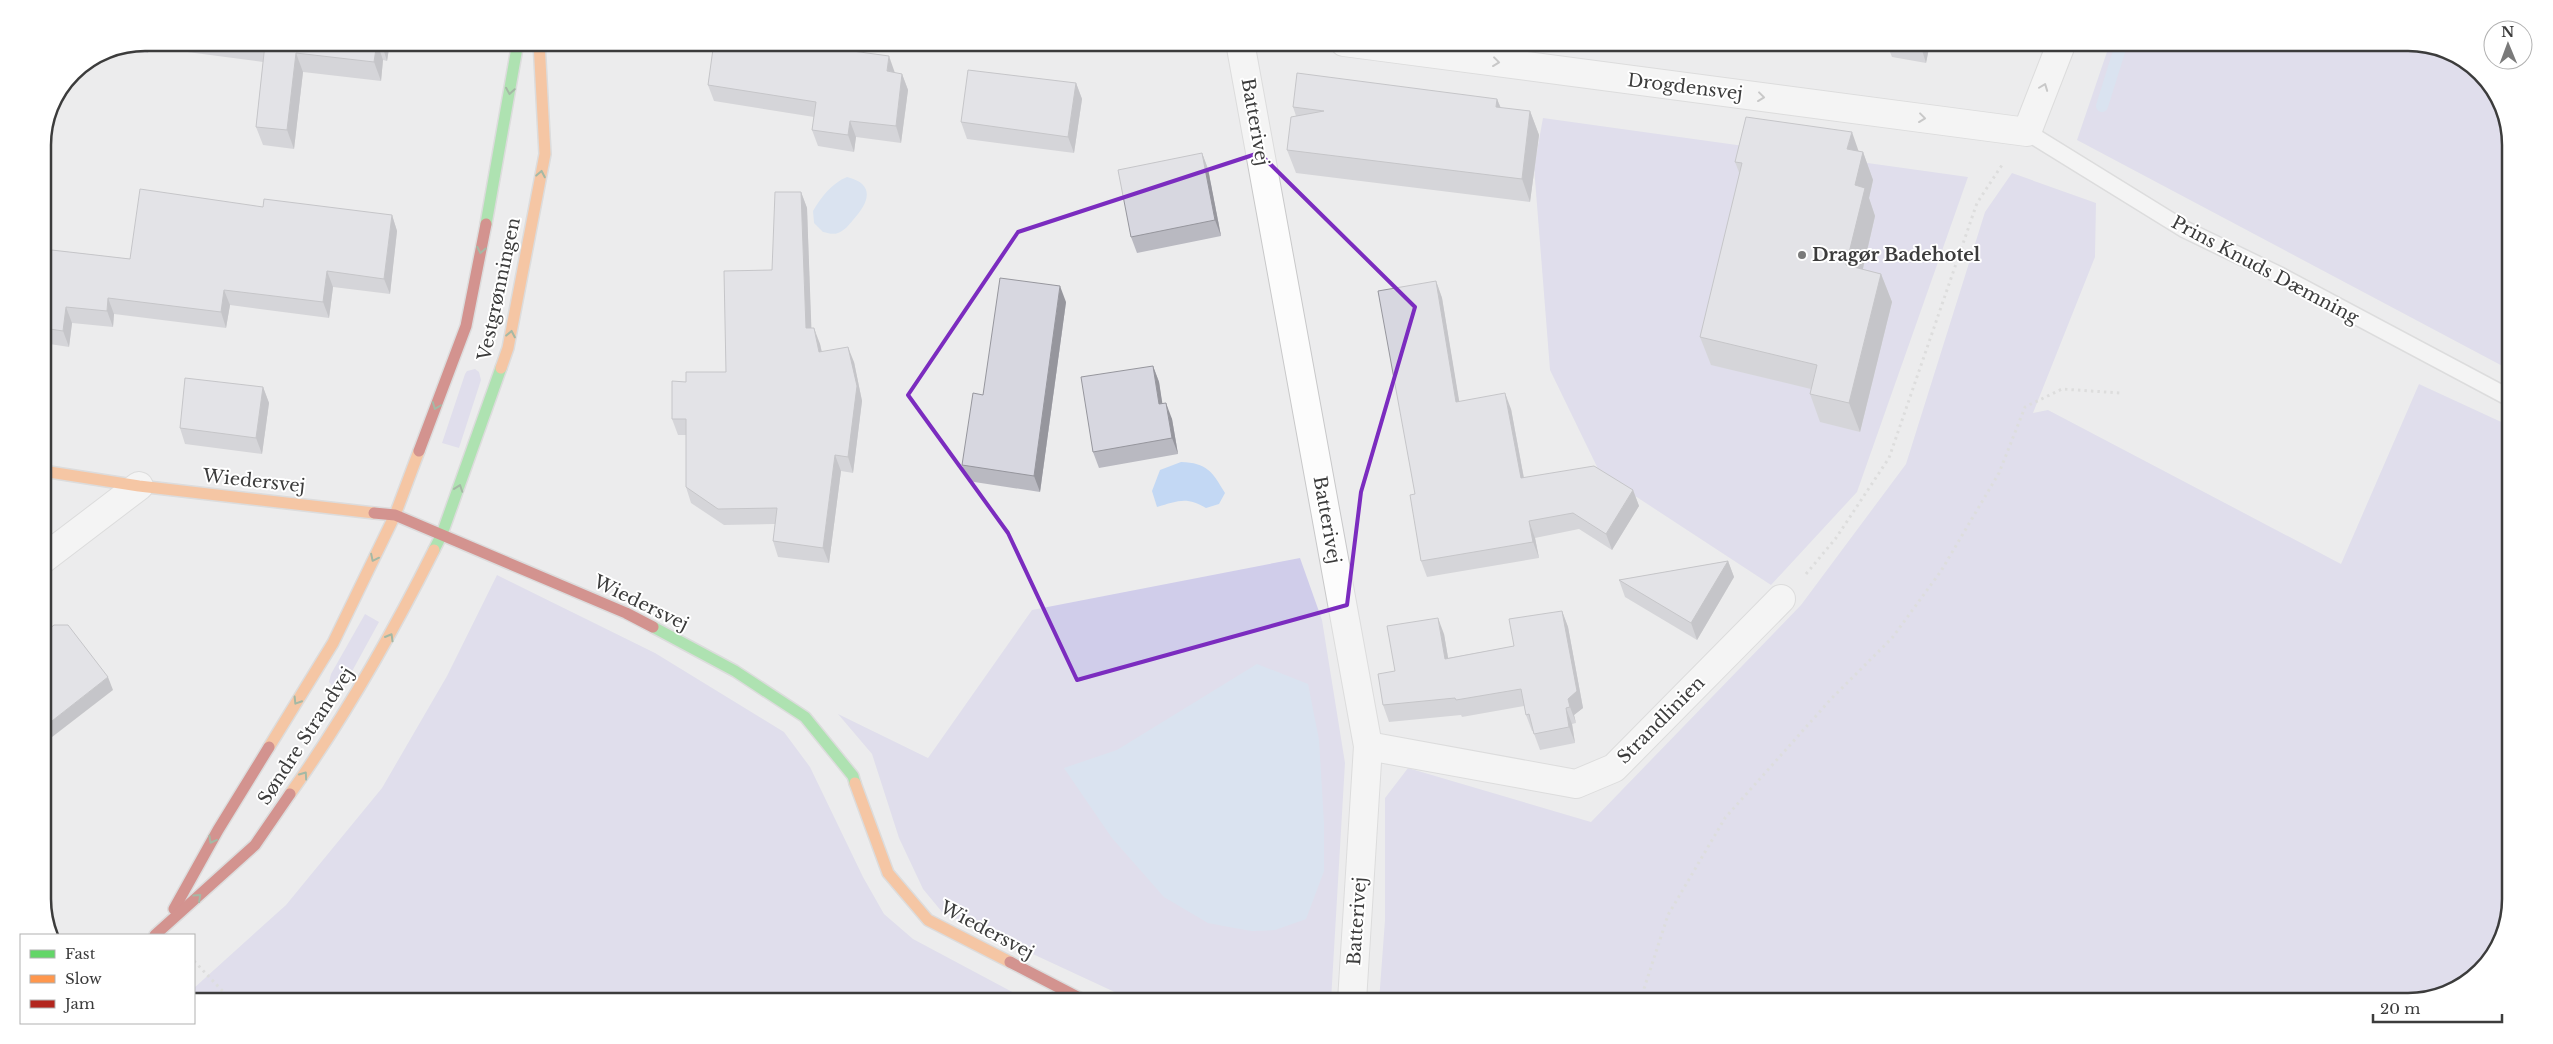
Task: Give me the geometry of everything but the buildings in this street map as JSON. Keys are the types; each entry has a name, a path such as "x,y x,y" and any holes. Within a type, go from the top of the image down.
{"street":[{"name":"Vestgrønningen","path":"395,514 466,326 497,170 517,51"},
{"name":"Vestgrønningen","path":"442,534 508,348 545,154 539,51"},
{"name":"Batterivej","path":"1242,51 1368,746 1353,993"},
{"name":"Drogdensvej","path":"1412,51 2027,132"},
{"path":"2027,132 2058,51"},
{"name":"Wiedersvej","path":"51,473 139,486 395,514 626,613 735,671 806,717 853,776 888,873 928,920 1068,993"},
{"path":"51,554 139,486"},
{"name":"Søndre Strandvej","path":"159,932 218,830 333,643 395,514"},
{"name":"Søndre Strandvej","path":"159,932 255,845 324,746 392,634 442,534"},
{"name":"Strandlinien","path":"1368,746 1576,784 1614,768 1781,599"}],"lane":[{"name":"Prins Knuds Dæmning","path":"2027,132 2184,229 2279,275 2502,394"}],"path":[{"path":"1781,599 1804,576 1836,538 1890,458 1977,203 2027,132"},
{"path":"1643,993 1668,915 1725,818 1831,699 1892,638 1941,571 1999,473 2026,407 2062,389 2120,393"},
{"path":"195,962 224,993"}],"highlighted area":[{"path":"1259,153 1415,307 1361,492 1347,605 1077,680 1008,533 908,395 1018,232"}],"shaded area":[{"path":"2107,51 2408,51 2438,56 2455,64 2474,79 2489,98 2499,121 2502,139 2502,366 2077,140"},
{"path":"1543,118 1968,177 1857,492 1771,585 1600,473 1550,370 1534,167"},
{"path":"2012,173 2096,203 2095,257 2033,413 2048,410 2341,564 2419,384 2502,422 2502,899 2499,923 2486,951 2474,965 2455,980 2438,988 2414,993 1380,993 1385,920 1385,798 1408,768 1591,822 1801,605 1906,464 1985,212"},
{"path":"475,369 479,372 481,380 459,448 442,443 465,374 467,371"},
{"path":"1300,558 1322,620 1345,763 1331,993 1117,993 942,912 923,889 899,838 872,754 838,714 928,758 1032,610"},
{"path":"497,575 655,653 784,732 810,767 863,877 884,914 913,939 1014,993 195,993 195,987 286,905 382,788 447,676"},
{"path":"365,614 379,622 344,686 335,689 329,682 331,674"}],"water":[{"path":"847,177 856,180 866,189 866,201 859,214 842,231 834,234 823,232 814,223 813,211 827,191"},
{"path":"1181,462 1203,466 1212,474 1225,493 1219,504 1206,508 1193,502 1182,501 1157,507 1152,491 1160,470"},
{"path":"1257,664 1308,684 1319,740 1324,824 1324,871 1306,919 1275,930 1252,931 1208,923 1164,897 1112,838 1064,768 1117,750"}],"waterway":[{"path":"2102,106 2119,51"}],"traffic: fast":[{"path":"486,224 516,51"},
{"path":"434,550 442,534 501,368"},
{"path":"653,627 735,671 805,717 853,776 855,783"}],"traffic: slow":[{"path":"501,368 508,348 545,154 539,51"},
{"path":"269,747 333,643 395,515 419,451"},
{"path":"51,472 139,486 374,513"},
{"path":"290,794 330,735 367,675 434,550"},
{"path":"855,783 888,873 928,920 1010,962"}],"traffic: jam":[{"path":"419,451 466,326 486,224"},
{"path":"374,513 395,515 626,613 653,627"},
{"path":"174,909 218,830 269,747"},
{"path":"156,934 255,845 290,794"},
{"path":"1010,962 1070,993"}],"place":[{"name":"Dragør Badehotel","path":"1802,255"}]}
